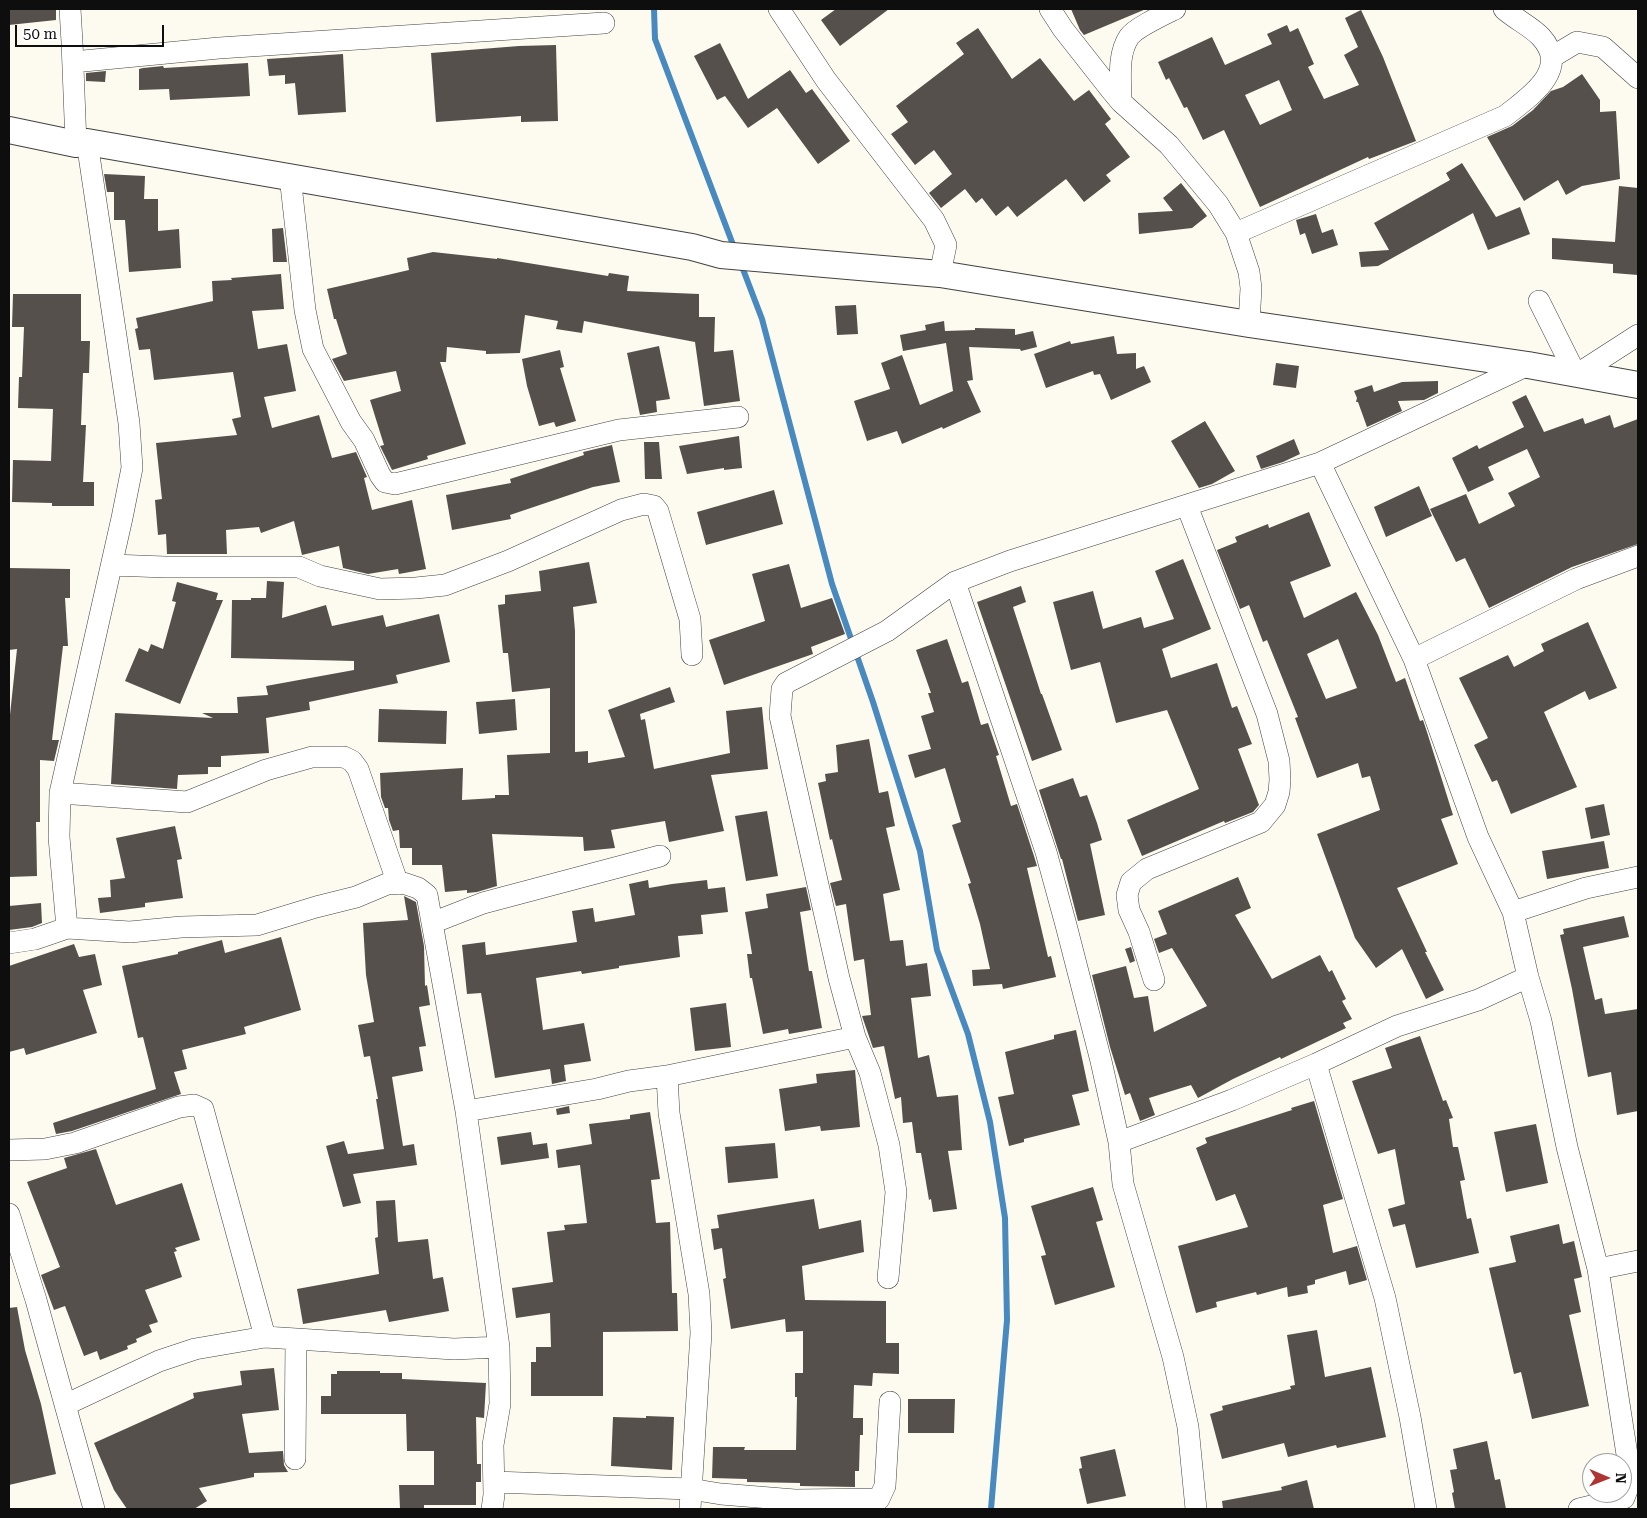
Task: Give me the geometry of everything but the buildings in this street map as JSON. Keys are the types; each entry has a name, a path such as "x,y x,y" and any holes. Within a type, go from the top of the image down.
{"street":[{"path":"67,928 59,837 60,793 132,468 129,423 81,143 70,9"},
{"path":"1050,9 1063,29 1121,102 1169,144 1218,204 1236,233 1248,272 1251,288 1249,324"},
{"path":"1121,102 1121,57 1130,36 1157,18 1175,9"},
{"path":"1236,233 1505,116 1530,96 1549,74 1552,57 1541,37 1504,9"},
{"path":"785,11 826,80 934,220 946,245 940,274"},
{"path":"73,62 220,48 604,23"},
{"path":"1552,57 1577,42 1603,47 1638,78"},
{"path":"9,130 290,176 692,247 722,255 940,274 1249,324 1528,365 1638,385"},
{"path":"290,176 305,310 313,349 351,422 364,440 384,482 395,484 619,430 738,417"},
{"path":"1539,301 1576,375"},
{"path":"1576,375 1638,336"},
{"path":"888,1278 896,1192 889,1145 870,1073 855,1036 838,978 780,716 782,689 786,683 887,632 955,582 1010,561 1320,463 1528,365"},
{"path":"1320,463 1414,659 1478,837 1513,912 1528,977 1541,1021 1567,1147 1598,1269 1631,1480 1624,1498 1579,1509"},
{"path":"112,565 165,568 299,567 320,576 380,589 445,585 508,561 621,510 644,504 654,506 658,511 690,619 692,655"},
{"path":"1154,980 1139,932 1129,910 1127,895 1131,882 1147,869 1261,822 1274,805 1279,786 1279,760 1267,714 1187,506"},
{"path":"1414,659 1576,579 1638,556"},
{"path":"955,582 1046,852 1101,1061 1119,1142 1123,1184 1172,1357 1188,1428 1196,1509"},
{"path":"60,793 186,802 266,770 312,756 344,757 352,761 358,769 398,884"},
{"path":"432,923 483,903 660,856"},
{"path":"1513,912 1586,888 1638,877"},
{"path":"9,944 35,939 67,928 130,932 181,927 257,925 316,906 356,897 387,884 403,883 418,888 427,895 466,1111 500,1347 500,1404 493,1445 494,1482 492,1509"},
{"path":"1119,1142 1232,1100 1316,1064 1397,1026 1478,1000 1528,977"},
{"path":"466,1111 597,1089 629,1081 667,1076 855,1036"},
{"path":"1316,1064 1385,1298 1410,1417 1426,1509"},
{"path":"667,1076 669,1113 699,1294 701,1333 690,1499"},
{"path":"9,1150 45,1149 75,1144 178,1107 194,1105 203,1109 265,1337"},
{"path":"9,1214 36,1300 94,1509"},
{"path":"1598,1269 1638,1261"},
{"path":"65,1405 159,1361 196,1349 265,1337 454,1349 500,1347"},
{"path":"295,1459 296,1339"},
{"path":"494,1482 690,1499 721,1494 879,1504 885,1486 890,1402"}],"waterway":[{"path":"654,9 655,39 735,250"},
{"path":"741,264 762,319 832,584 873,702 920,851 937,950 968,1034 990,1122 1005,1218 1007,1320 991,1509"}]}
